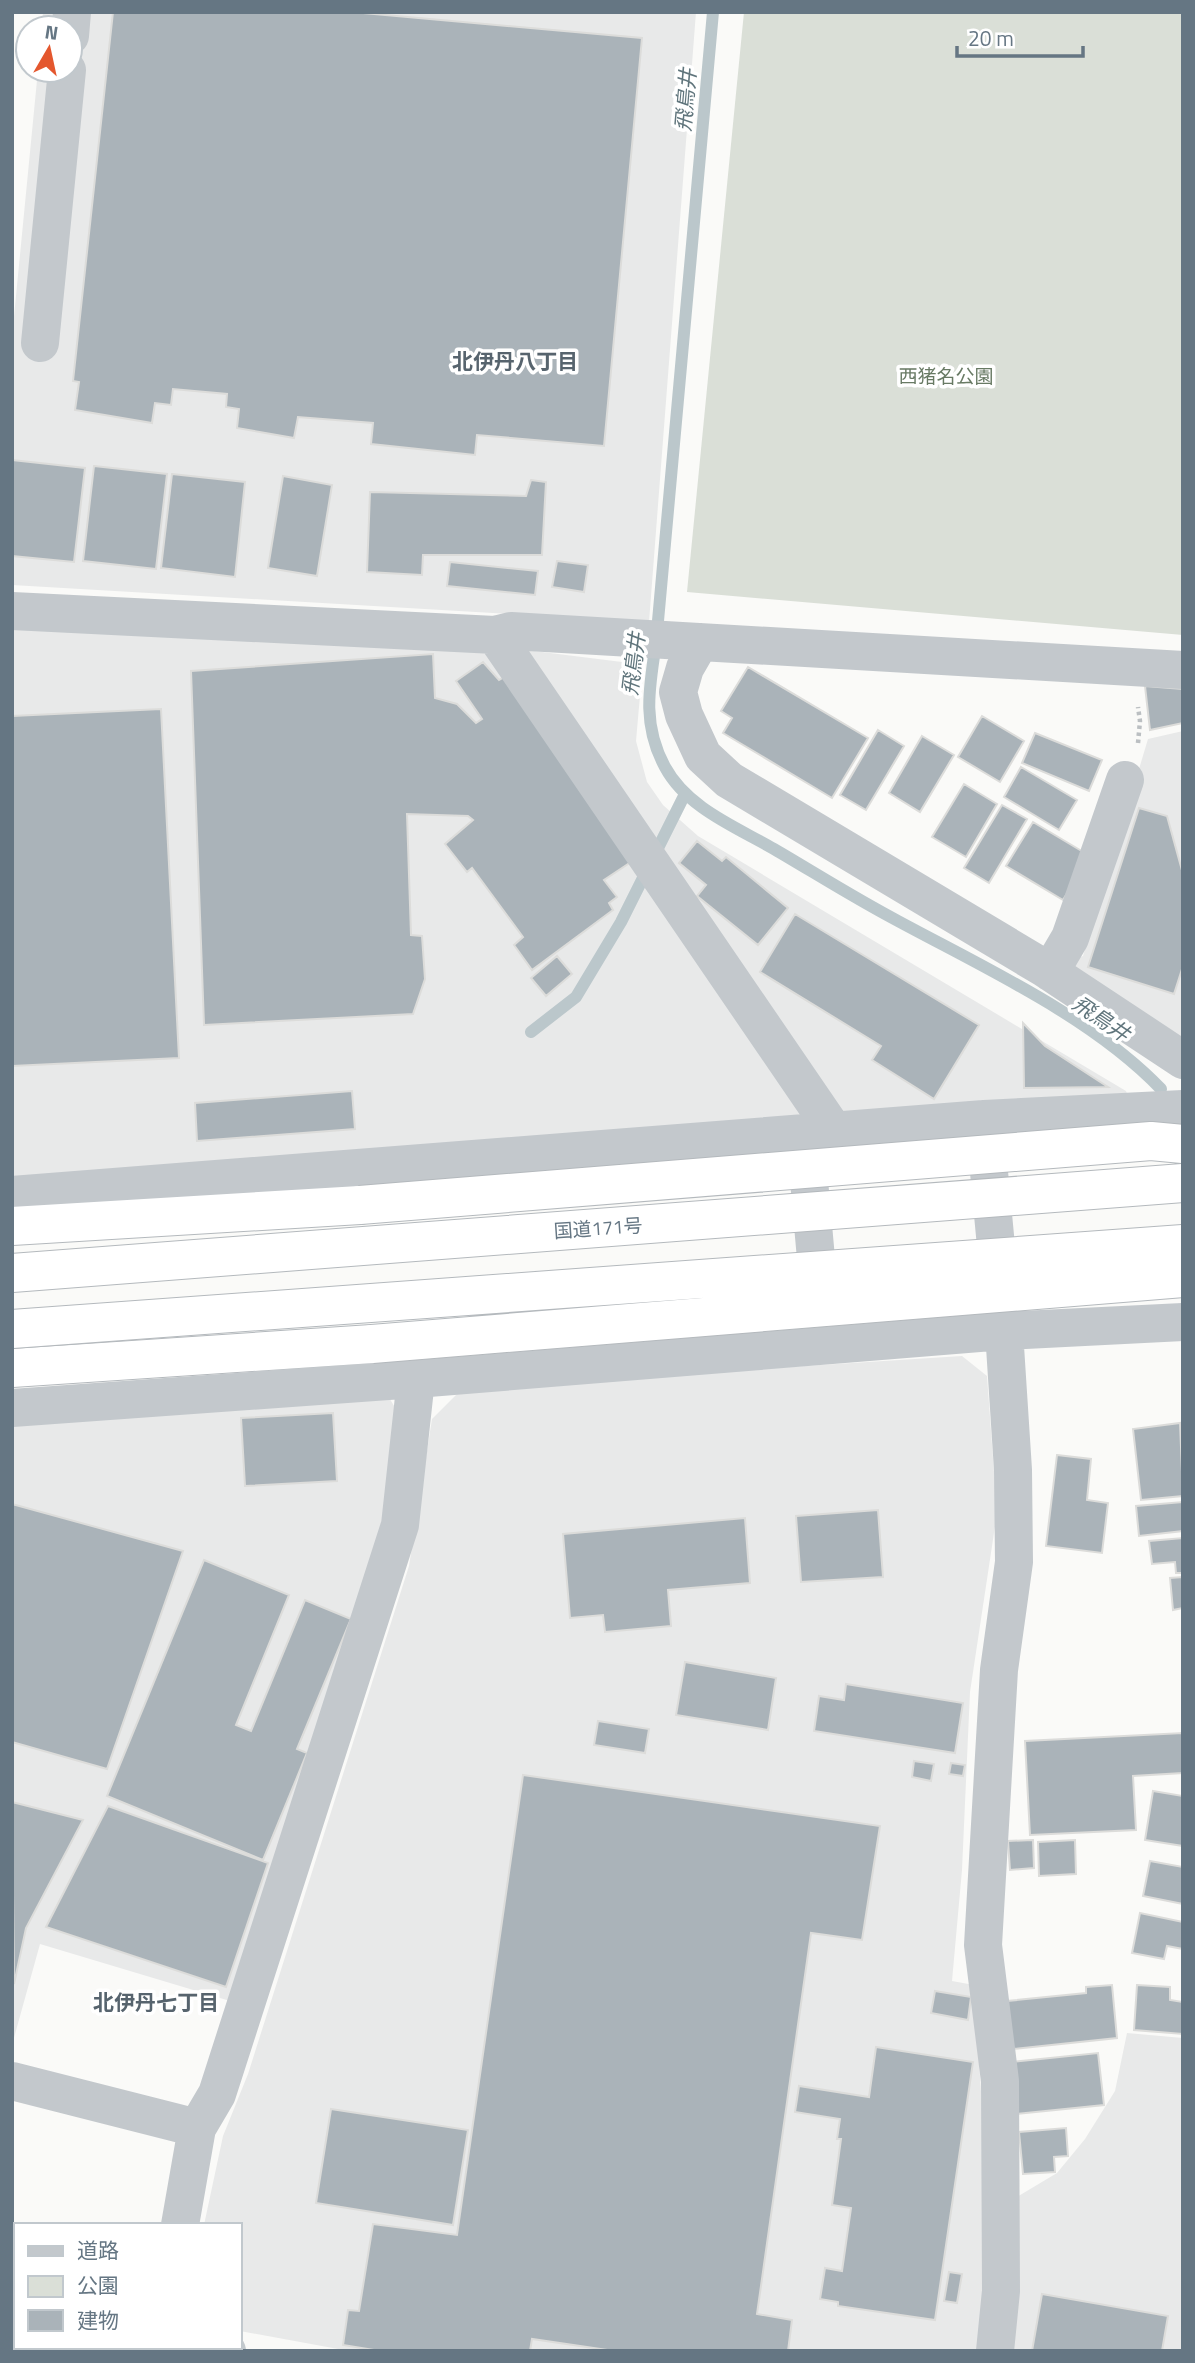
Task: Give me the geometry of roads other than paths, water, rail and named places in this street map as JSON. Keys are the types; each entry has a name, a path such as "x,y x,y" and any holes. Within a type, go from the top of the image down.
{"highway":[{"path":"12,1226 360,1205 1151,1141 1183,1144"},
{"name":"国道171号","path":"12,1273 1183,1183"},
{"path":"12,1329 1183,1244"},
{"path":"12,1368 372,1344 1183,1278"}],"street":[{"path":"40,343 66,84"},
{"path":"12,611 495,635 511,631 639,636 692,642 1183,670"},
{"path":"495,635 820,1132 824,1346"},
{"path":"692,642 678,692 684,715 703,756 729,779 1050,972 1183,1060"},
{"path":"1050,972 1070,938 1125,779"},
{"path":"12,1195 984,1119 1183,1109"},
{"path":"984,1119 1004,1331 1013,1470 1014,1562 999,1670 983,1945 1000,2081 1001,2291 995,2351"},
{"path":"12,1408 416,1379 1004,1331 1183,1322"},
{"path":"180,2223 197,2128 217,2094 400,1525 416,1379"},
{"path":"12,2081 197,2128"}],"waterway":[{"name":"飛鳥井","path":"713,12 650,691 650,721 658,751 674,781 699,805 867,904 1036,996 1103,1039 1161,1089"},
{"path":"531,1032 576,997 621,922 685,794"}],"district":[{"name":"北伊丹八丁目","path":"515,362"},
{"name":"北伊丹七丁目","path":"156,2003"}],"park label":[{"name":"西猪名公園","path":"946,376"}]}
